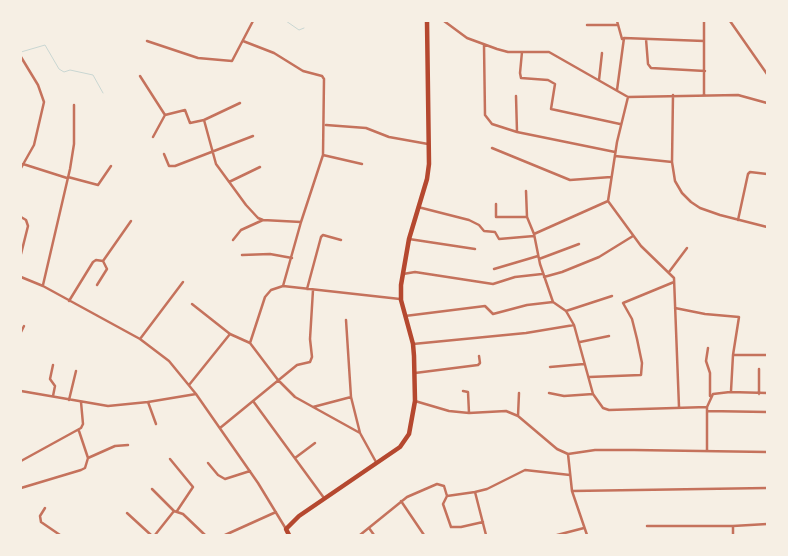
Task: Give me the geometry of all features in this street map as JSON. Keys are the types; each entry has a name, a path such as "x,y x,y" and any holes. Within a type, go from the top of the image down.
{"main road":[{"path":"289,535 286,529 299,516 400,447 407,438 415,401 415,373 413,344 401,300 401,274 409,239 427,179 429,144 427,21"}],"street":[{"path":"147,41 198,58 227,62 234,60 253,21"},
{"path":"444,21 463,36 502,51 549,52 628,96 738,95 767,103"},
{"path":"704,21 704,95"},
{"path":"730,21 767,74"},
{"path":"587,24 617,23 622,39 617,91"},
{"path":"622,39 704,41"},
{"path":"646,39 648,64 651,68 705,71"},
{"path":"243,41 274,53 303,71 324,77 325,125 323,154 300,222 292,258 283,286"},
{"path":"484,45 485,115 492,124 517,132 615,154 672,162"},
{"path":"522,52 521,78 548,80 555,84 551,109 620,124"},
{"path":"599,80 602,53"},
{"path":"21,57 38,85 44,102 34,145 22,166 98,185 111,166"},
{"path":"140,76 165,115"},
{"path":"673,95 672,162 675,181 691,202 720,215 767,227"},
{"path":"516,96 517,132"},
{"path":"628,96 620,124 608,201 633,236 669,272 674,282 679,408"},
{"path":"153,136 165,115 185,110 190,123 204,120 240,103"},
{"path":"43,286 74,144 74,105"},
{"path":"204,120 216,164 246,205 263,220"},
{"path":"325,125 358,127 402,140 429,144"},
{"path":"164,154 172,167 253,136"},
{"path":"492,148 570,180 612,177"},
{"path":"323,154 362,164"},
{"path":"229,182 260,167"},
{"path":"738,220 748,174 750,172 767,174"},
{"path":"526,190 528,217 538,257 553,302 566,311 574,325 593,394 604,408 609,410 707,407"},
{"path":"418,207 480,226 484,231 495,232 499,239 534,235 608,201"},
{"path":"496,204 496,217 528,217"},
{"path":"21,217 26,220 28,226 21,254"},
{"path":"103,261 131,220"},
{"path":"233,240 242,230 263,220 300,222"},
{"path":"307,289 321,237 324,235 341,240"},
{"path":"401,274 415,272 493,284 515,278 544,276 562,272 599,257 633,236"},
{"path":"409,239 475,249"},
{"path":"494,269 580,244"},
{"path":"669,272 687,248"},
{"path":"242,255 270,254 292,258"},
{"path":"68,301 96,260 103,261 107,269 97,285"},
{"path":"21,278 43,286 140,340 169,361 220,428 286,529"},
{"path":"140,340 182,282"},
{"path":"588,377 641,375 642,363 637,339 632,319 624,303 674,282"},
{"path":"250,343 265,297 269,292 283,286 401,300"},
{"path":"220,428 296,365 310,362 312,357 310,339 313,290"},
{"path":"566,311 612,296"},
{"path":"404,316 485,306 493,314 527,305 553,302"},
{"path":"192,304 230,334 250,343 294,398 360,433"},
{"path":"675,308 705,314 739,317 730,392"},
{"path":"346,320 352,397 360,433 377,463"},
{"path":"413,344 526,333 574,325"},
{"path":"21,332 24,326"},
{"path":"189,385 230,334"},
{"path":"580,342 609,336"},
{"path":"707,451 707,407 710,398 710,374 706,361 708,348"},
{"path":"733,355 767,355"},
{"path":"415,373 478,365 480,363 479,356"},
{"path":"550,366 584,364"},
{"path":"53,365 50,379 55,386 53,396"},
{"path":"758,394 759,369"},
{"path":"69,400 76,371"},
{"path":"21,391 81,402 116,406 196,394"},
{"path":"463,391 468,392 469,413"},
{"path":"710,398 718,392 767,393"},
{"path":"518,416 519,393"},
{"path":"549,394 564,396 593,394"},
{"path":"311,407 352,397"},
{"path":"252,400 324,498"},
{"path":"415,401 449,411 469,413 497,411 518,416 557,449 568,454 634,450 767,452"},
{"path":"21,461 79,430 83,426 81,402"},
{"path":"148,402 156,424"},
{"path":"707,411 767,412"},
{"path":"21,488 85,468 88,458 79,430"},
{"path":"295,458 315,443"},
{"path":"88,458 115,446 128,445"},
{"path":"568,454 572,491 587,535"},
{"path":"155,535 193,487 170,459"},
{"path":"208,463 218,475 225,479 250,472"},
{"path":"483,522 461,528 451,527 443,504 448,496 487,489 525,470 570,474"},
{"path":"360,535 416,491 437,484 444,486 448,496"},
{"path":"572,491 767,488"},
{"path":"152,489 175,512 183,514 205,535"},
{"path":"475,492 486,535"},
{"path":"401,501 424,535"},
{"path":"45,508 40,516 41,522 60,535"},
{"path":"225,535 276,512"},
{"path":"127,513 151,535"},
{"path":"647,526 767,524"},
{"path":"733,526 733,535"},
{"path":"369,528 374,535"},
{"path":"557,535 584,528"}],"waterway":[{"path":"286,21 299,30 304,28"},
{"path":"21,52 45,45 59,69 64,72 70,70 93,75 103,93"}]}
